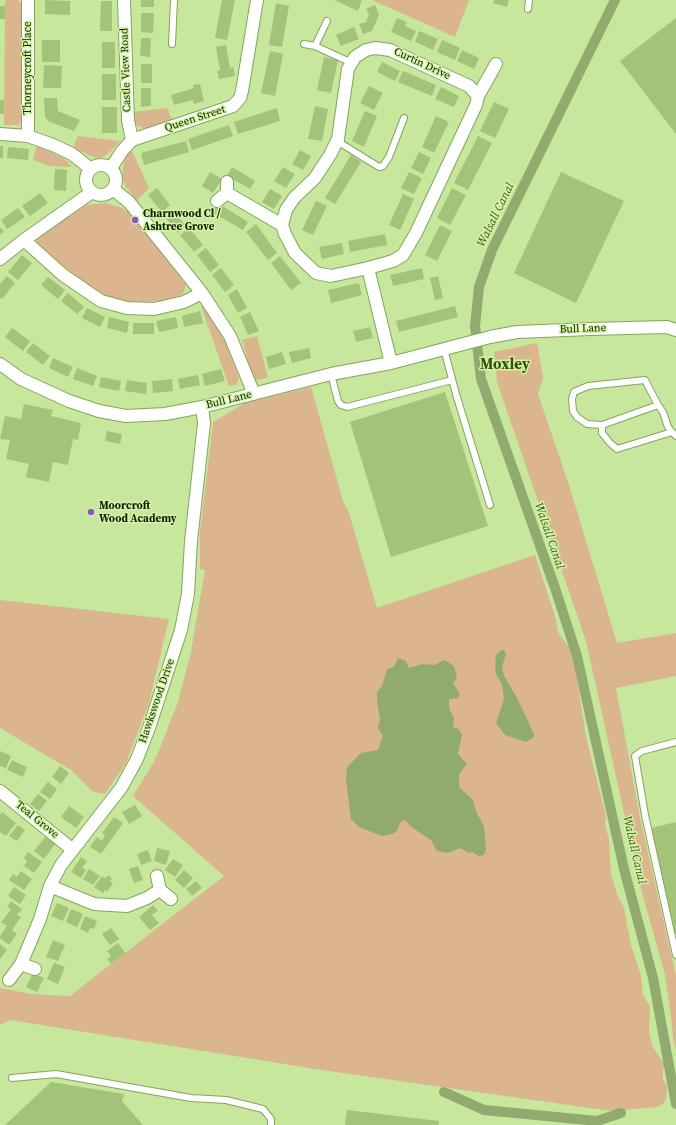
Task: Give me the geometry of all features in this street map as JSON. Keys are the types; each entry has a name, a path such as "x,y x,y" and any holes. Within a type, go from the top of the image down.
{"street":[{"name":"Thorneycroft Place","path":"28,0 28,136"},
{"name":"Castle View Road","path":"124,0 128,120 132,140"},
{"name":"Queen Street","path":"132,140 233,106 240,98 242,91 257,0"},
{"name":"Curtin Drive","path":"282,225 286,210 294,198 315,178 337,141 348,69 356,56 366,50 375,48 390,50 469,86 478,96"},
{"path":"217,201 227,187 282,225 284,234 295,253 316,273 331,276 368,268 393,260 403,255 416,233 473,112 478,96 496,64"},
{"path":"0,134 28,136 72,154 91,169"},
{"path":"111,168 122,151 132,140"},
{"path":"100,165 111,168 116,178 113,189 106,195 92,192 88,188 86,178 91,169 100,165"},
{"path":"113,189 129,202 202,293 230,336 254,394"},
{"path":"0,259 24,240 92,192"},
{"path":"24,240 63,275 101,301 127,308 154,309 184,302 202,293"},
{"path":"368,268 391,363"},
{"name":"Bull Lane","path":"0,364 21,379 47,393 99,410 126,416 165,414 202,407 331,374 391,363 490,336 517,332 590,329 667,327 676,330"},
{"name":"Hawkswood Drive","path":"9,980 21,964 40,919 50,886 61,865 121,788 137,760 150,725 181,630 188,594 191,541 204,423 202,407"},
{"name":"Teal Grove","path":"0,791 73,850"},
{"path":"157,876 160,890 171,899"},
{"path":"50,886 94,904 121,906 134,903 160,890"},
{"path":"21,964 35,969"}],"lane":[{"path":"172,44 174,0"},
{"path":"528,9 529,0"},
{"path":"316,46 327,21"},
{"path":"304,44 316,46 352,63"},
{"path":"337,141 379,167 383,166 389,157 404,118"},
{"path":"444,349 490,505"},
{"path":"331,374 338,401 341,405 347,407 452,380"},
{"path":"602,425 602,433 617,449 674,434 668,427 663,412 645,380 588,386 574,392 572,399 573,411 577,417 587,424 602,425 658,405"},
{"path":"676,742 642,751 635,756 645,815 676,955"},
{"path":"12,1078 56,1074 191,1098 226,1100 263,1109 271,1119 271,1125"}],"shaded area":[{"path":"5,0 18,0 22,5 22,118 19,125 4,125"},
{"path":"372,0 469,0 455,37"},
{"path":"167,108 172,120 145,129 136,125 133,112"},
{"path":"78,136 120,141 103,157 96,158 73,148"},
{"path":"37,145 65,159 72,167 49,166 33,160"},
{"path":"131,149 149,188 136,201 125,185 122,177 125,157"},
{"path":"106,203 122,208 131,214 186,285 183,294 168,300 129,303 100,295 36,244 38,236 86,205"},
{"path":"201,306 206,307 221,331 239,378 236,385 229,386"},
{"path":"257,336 268,378 255,380 252,376 242,340"},
{"path":"537,343 543,378 538,394 569,485 617,643 676,633 676,676 616,688 640,818 676,976 676,1050 673,1038 665,975 640,885 586,641 497,382 494,352"},
{"path":"311,387 343,501 349,513 377,608 535,555 555,616 558,632 573,653 586,737 606,816 605,824 609,840 611,874 617,894 624,908 631,945 641,976 643,995 650,1007 649,1030 652,1046 665,1065 663,1070 663,1080 667,1086 666,1099 664,1103 658,1107 611,1111 322,1070 10,1020 0,1025 0,988 31,994 70,996 224,876 133,796 155,760 162,743 178,702 191,652 205,570 200,569 200,532 213,422 245,403"},
{"path":"0,600 169,619 149,703 126,763 105,794 93,792 71,770 0,728"},
{"path":"501,650 504,650 506,654 502,667 504,676 517,698 534,734 533,738 526,742 505,735 496,723 504,699 502,685 496,674 495,667 496,655"},
{"path":"398,658 406,661 409,668 423,664 434,665 445,660 454,666 457,678 453,683 460,694 458,698 449,699 449,708 454,718 453,727 459,729 462,735 458,754 467,764 459,774 459,784 460,788 473,800 477,814 484,826 486,849 484,855 479,856 460,848 448,853 437,851 431,840 410,826 405,820 401,821 397,831 392,834 382,836 359,827 351,819 346,780 347,767 361,753 378,750 383,736 378,728 380,719 377,692 382,686 387,669 394,667"}],"building":[{"path":"45,0 70,1 70,15 45,14"},
{"path":"141,0 154,0 154,7 141,7"},
{"path":"222,0 235,0 227,40 215,38"},
{"path":"334,0 362,0 358,11"},
{"path":"494,0 509,0 507,7 493,3"},
{"path":"101,1 112,1 112,31 100,31"},
{"path":"276,3 289,6 282,47 269,45"},
{"path":"375,5 379,15 372,31 363,34 359,24 366,22 369,14 366,9"},
{"path":"0,6 5,6 5,19 0,19"},
{"path":"141,13 154,13 153,33 141,32"},
{"path":"397,18 407,22 405,26 416,31 411,41 391,32"},
{"path":"676,18 676,134 620,61"},
{"path":"354,27 359,39 341,46 336,35"},
{"path":"419,31 438,39 433,50 415,42"},
{"path":"141,38 151,38 150,57 140,56"},
{"path":"42,40 60,40 60,62 42,62"},
{"path":"442,40 460,48 455,60 437,52"},
{"path":"102,42 115,42 115,68 102,68"},
{"path":"226,45 230,68 233,67 235,76 219,79 217,71 220,70 216,47"},
{"path":"462,50 479,58 474,69 457,61"},
{"path":"270,51 283,54 275,96 261,93"},
{"path":"324,57 338,60 331,93 317,90"},
{"path":"382,62 400,71 395,81 377,72"},
{"path":"141,64 152,64 152,83 141,83"},
{"path":"44,65 62,66 61,88 43,88"},
{"path":"403,71 436,85 432,96 398,82"},
{"path":"102,74 116,74 116,100 102,100"},
{"path":"200,84 204,101 194,104 193,100 174,105 171,95 194,88 193,85"},
{"path":"369,86 383,93 374,110 360,103"},
{"path":"441,87 459,96 454,107 435,99"},
{"path":"141,88 151,88 151,106 141,107"},
{"path":"44,98 57,98 58,111 80,120 74,131 48,121 45,117"},
{"path":"0,100 4,100 4,114 0,114"},
{"path":"494,102 509,109 495,138 480,131"},
{"path":"315,106 328,109 322,141 308,139"},
{"path":"102,107 117,107 117,133 102,133"},
{"path":"277,108 280,121 238,134 234,122"},
{"path":"365,111 377,116 364,147 352,141"},
{"path":"436,116 449,122 434,153 422,147"},
{"path":"229,125 233,136 192,150 188,139"},
{"path":"478,136 492,143 468,190 454,183"},
{"path":"186,141 189,152 144,165 141,153"},
{"path":"0,146 3,146 3,158 0,158"},
{"path":"8,147 29,149 28,160 7,158"},
{"path":"300,150 311,156 303,170 292,164"},
{"path":"419,152 431,158 423,174 411,168"},
{"path":"351,155 361,162 335,204 325,198"},
{"path":"232,167 255,181 250,189 227,176"},
{"path":"283,167 295,174 286,188 274,181"},
{"path":"55,169 67,170 66,191 54,190"},
{"path":"210,172 222,179 213,193 202,186"},
{"path":"409,172 422,178 414,194 401,188"},
{"path":"561,172 624,201 576,303 514,273"},
{"path":"157,188 170,205 162,212 148,195"},
{"path":"452,188 466,195 450,225 437,218"},
{"path":"270,189 282,196 274,209 262,202"},
{"path":"40,193 48,203 30,216 22,206"},
{"path":"403,194 414,199 400,230 389,225"},
{"path":"316,201 327,206 313,235 302,230"},
{"path":"216,202 248,222 243,230 210,211"},
{"path":"18,208 25,217 7,229 1,220"},
{"path":"172,210 186,226 178,233 164,216"},
{"path":"256,224 277,253 268,260 246,232"},
{"path":"440,225 452,231 437,261 425,255"},
{"path":"0,227 4,232 0,235"},
{"path":"189,228 203,245 194,252 180,235"},
{"path":"385,234 387,245 350,252 348,241"},
{"path":"342,243 344,254 322,259 319,247"},
{"path":"206,248 219,265 210,272 197,255"},
{"path":"22,255 32,263 18,280 8,272"},
{"path":"280,256 301,283 291,290 271,263"},
{"path":"221,268 234,285 225,292 212,275"},
{"path":"422,268 424,279 393,286 390,275"},
{"path":"7,276 15,283 2,299 0,298 0,284"},
{"path":"438,276 443,298 435,300 430,278"},
{"path":"48,277 65,290 58,299 41,285"},
{"path":"359,283 362,295 331,303 328,290"},
{"path":"237,289 247,308 238,313 228,295"},
{"path":"68,293 84,307 77,314 61,301"},
{"path":"455,306 458,317 399,332 396,321"},
{"path":"87,308 105,317 100,327 82,318"},
{"path":"200,311 203,323 184,327 182,316"},
{"path":"250,312 259,331 248,335 240,317"},
{"path":"109,317 129,322 127,333 107,328"},
{"path":"176,317 178,328 159,332 156,321"},
{"path":"133,323 154,323 154,334 133,334"},
{"path":"370,327 373,338 356,342 353,331"},
{"path":"12,328 30,341 23,351 5,337"},
{"path":"33,343 50,356 43,365 26,352"},
{"path":"309,348 311,358 292,363 289,352"},
{"path":"282,352 286,364 269,369 266,357"},
{"path":"53,358 73,367 68,377 49,368"},
{"path":"77,368 97,376 93,386 73,379"},
{"path":"221,369 225,381 205,386 202,374"},
{"path":"198,375 200,385 180,389 178,379"},
{"path":"101,377 121,381 119,391 99,387"},
{"path":"172,379 173,391 153,393 152,381"},
{"path":"127,380 147,383 146,394 125,391"},
{"path":"445,392 488,526 391,557 350,422"},
{"path":"24,404 53,410 51,416 81,423 78,440 73,439 68,465 53,462 49,482 26,477 29,464 6,459 10,440 0,439 5,416 21,419"},
{"path":"107,431 122,434 120,444 105,441"},
{"path":"0,751 11,756 6,768 0,766"},
{"path":"12,760 27,767 23,777 7,770"},
{"path":"60,766 69,773 61,784 52,777"},
{"path":"48,782 57,789 50,799 40,792"},
{"path":"38,794 47,801 39,811 30,804"},
{"path":"135,805 142,816 129,824 122,812"},
{"path":"69,806 84,817 76,828 61,817"},
{"path":"2,812 16,823 6,836 0,832 0,815"},
{"path":"114,817 123,823 101,854 90,847 97,837 102,841 105,835 102,833"},
{"path":"676,822 676,934 675,934 651,828"},
{"path":"18,825 25,830 17,841 9,836"},
{"path":"45,837 55,844 44,859 34,851"},
{"path":"157,848 170,851 166,865 154,861"},
{"path":"148,850 152,861 141,865 137,854"},
{"path":"28,852 42,862 34,873 24,866 27,861 24,858"},
{"path":"81,857 87,861 82,868 86,870 81,878 71,872"},
{"path":"173,859 183,865 175,877 165,870"},
{"path":"138,866 143,880 134,883 129,869"},
{"path":"89,869 100,876 93,885 83,879"},
{"path":"184,870 193,878 184,888 175,880"},
{"path":"21,871 32,879 24,890 9,880 13,874 17,877"},
{"path":"109,875 112,879 110,881 113,883 107,892 105,890 103,893 94,887 102,876 105,878"},
{"path":"196,881 202,888 192,896 186,889"},
{"path":"14,887 26,895 20,904 8,896"},
{"path":"11,901 22,909 17,915 21,917 12,930 17,934 9,945 0,938 0,936 7,926 1,922 11,910 7,907"},
{"path":"57,903 69,908 63,921 51,916"},
{"path":"153,905 158,911 152,915 159,923 150,930 139,917"},
{"path":"71,909 83,914 77,927 66,922"},
{"path":"85,916 97,921 94,929 90,928 88,933 80,929"},
{"path":"111,928 119,939 110,945 102,934"},
{"path":"53,940 65,945 58,961 46,957"},
{"path":"118,943 125,953 111,964 107,959 111,956 107,951"},
{"path":"0,944 7,950 0,959"},
{"path":"54,963 65,967 58,984 47,979"},
{"path":"33,973 44,978 37,992 26,987"},
{"path":"51,1082 124,1094 122,1101 143,1125 5,1125"},
{"path":"347,1110 439,1121 439,1125 345,1125"}],"waterway":[{"name":"Walsall Canal","path":"615,0 492,250 479,287 475,326 481,379 555,588 577,656 624,869 653,978 676,1104"},
{"path":"444,1092 484,1110 597,1121 621,1113"}],"place":[{"name":"Charnwood Cl / Ashtree Grove","path":"135,220"},
{"name":"Moorcroft Wood Academy","path":"91,512"}],"district":[{"name":"Moxley","path":"505,365"}]}
